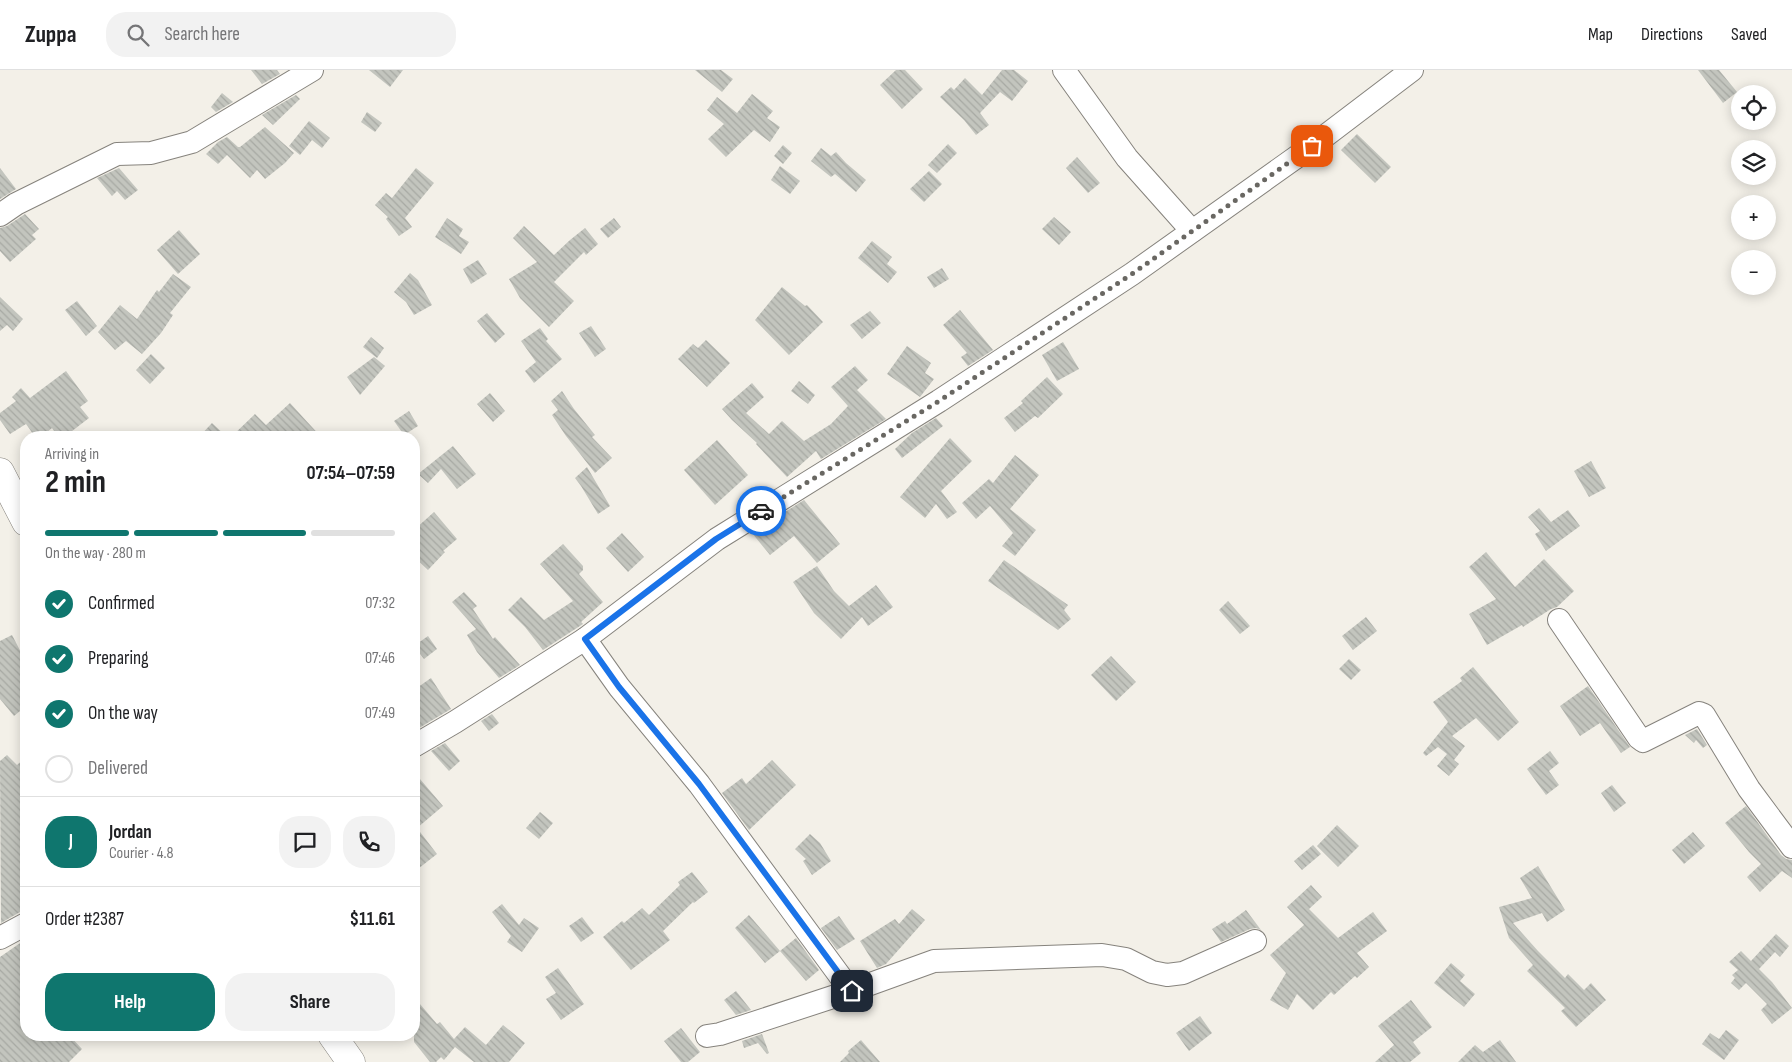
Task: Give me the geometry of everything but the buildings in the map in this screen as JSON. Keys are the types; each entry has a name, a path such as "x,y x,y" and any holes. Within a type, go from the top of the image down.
{"highway":[{"path":"0,472 20,510"},
{"path":"336,1041 351,1062"}],"street":[{"path":"0,215 16,204 117,154 151,152 192,142 312,70"},
{"path":"1064,70 1127,158 1192,231"},
{"path":"420,742 585,639 716,539 939,401 1132,274 1312,146 1412,70"},
{"path":"1559,620 1643,741 1699,713 1704,715 1749,789 1792,847"},
{"path":"585,639 619,687 699,784 852,991"},
{"path":"0,938 20,927"},
{"path":"707,1036 720,1034 852,991 934,961 1102,955 1126,959 1152,972 1167,975 1183,973 1255,941"}],"way so far":[{"path":"761,511 939,401 1132,274 1312,146"}],"route":[{"path":"761,511 716,539 585,639 619,687 699,784 852,991"}]}
